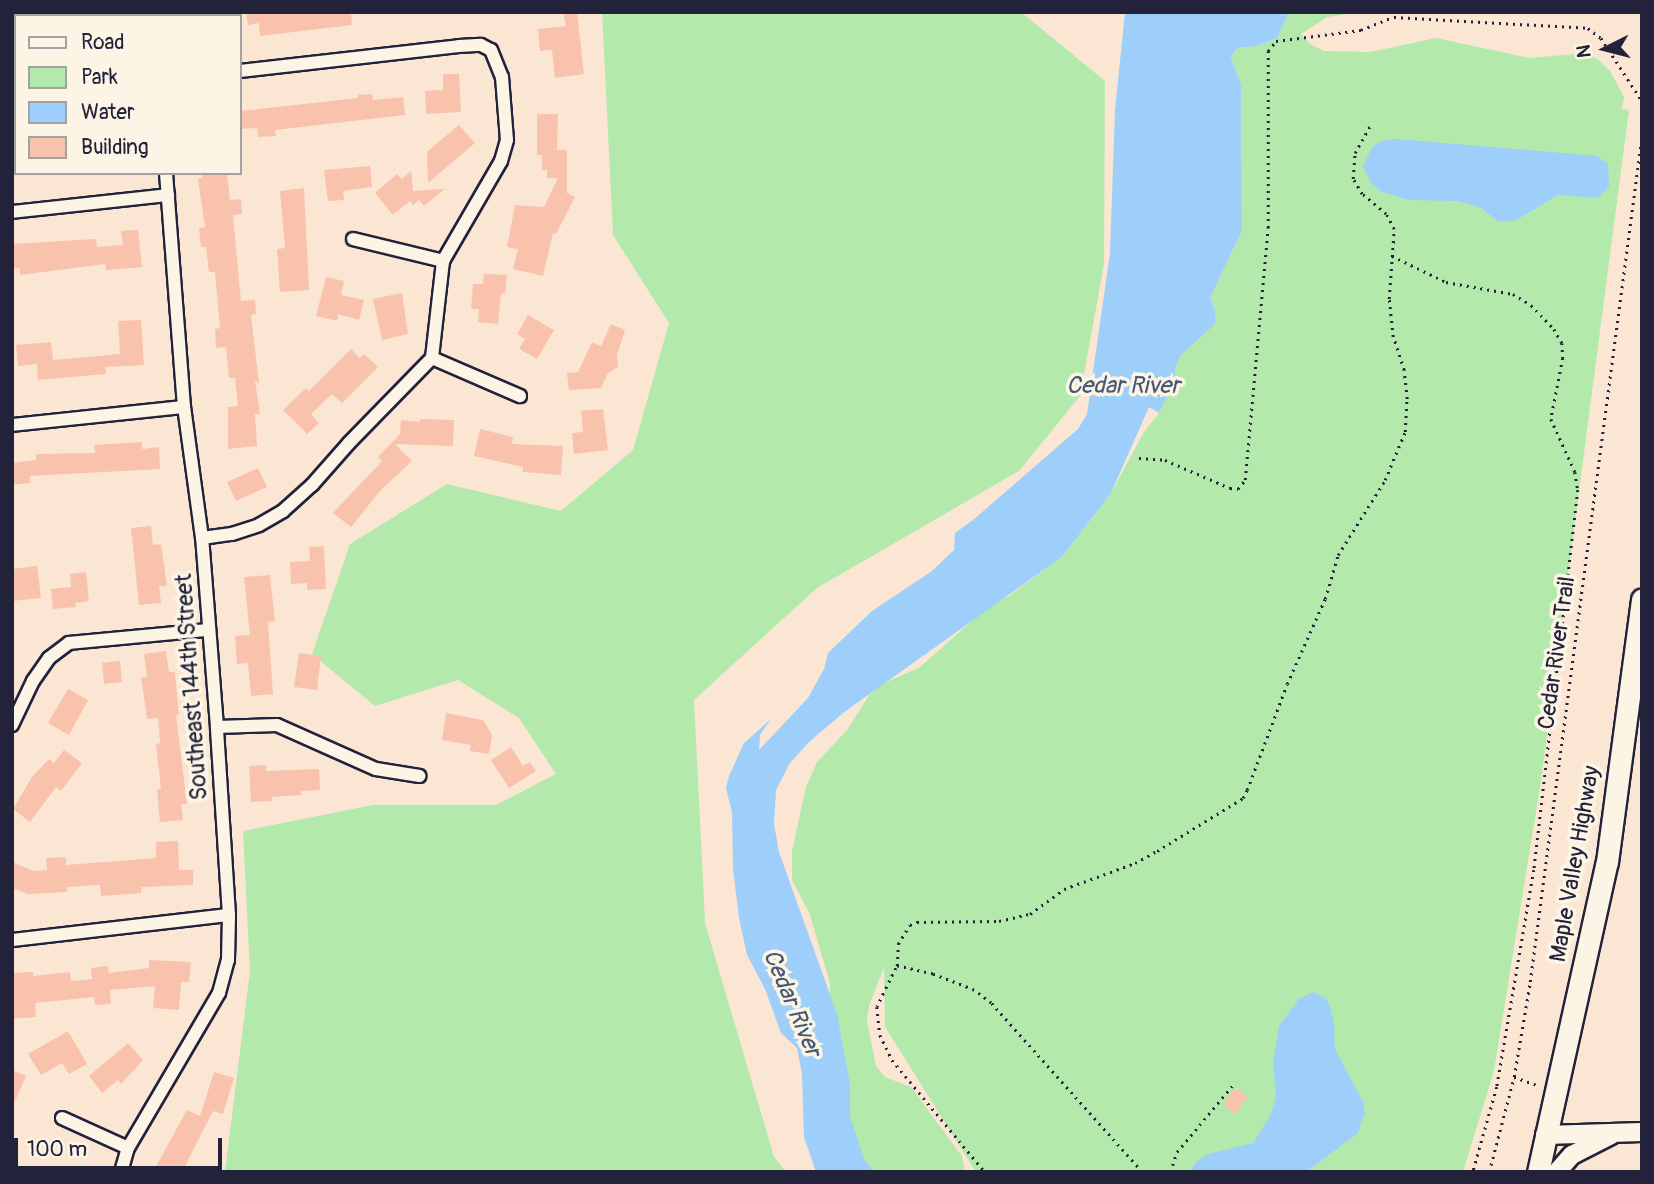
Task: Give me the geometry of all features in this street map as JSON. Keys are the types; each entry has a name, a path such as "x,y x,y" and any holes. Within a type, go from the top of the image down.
{"main road":[{"name":"Maple Valley Highway","path":"1538,1172 1607,862 1642,599"},
{"path":"1545,1135 1642,1132"},
{"path":"1557,1172 1572,1156 1614,1134"},
{"name":"Maple Valley Highway","path":"1526,1172 1545,1135"}],"street":[{"path":"202,537 232,534 259,525 283,511 313,485 349,443 432,358 443,261 501,161 507,140 502,77 491,50 481,45 242,71"},
{"name":"Southeast 144th Street","path":"121,1172 128,1148 219,993 228,960 229,915 217,727 207,630 202,537 184,407 166,175"},
{"path":"12,212 168,195"},
{"path":"353,239 443,261"},
{"path":"432,358 520,396"},
{"path":"12,425 184,407"},
{"path":"12,725 33,681 49,658 69,643 207,630"},
{"path":"217,727 277,725 376,769 419,776"},
{"path":"12,940 229,915"},
{"path":"62,1118 128,1148"}],"path":[{"path":"1401,17 1405,12"},
{"path":"1139,458 1165,460 1230,488 1238,489 1245,480 1268,228 1268,51 1276,41 1361,30 1401,17 1588,28 1601,38 1642,102"},
{"path":"985,1172 892,1060 880,1035 877,1007 897,966 898,944 910,925 918,922 999,921 1030,914 1073,884 1135,863 1243,797 1287,684 1325,599 1338,555 1385,480 1405,432 1407,398 1404,370 1394,337 1389,299 1394,229 1390,220 1362,194 1353,179 1355,153 1370,126"},
{"name":"Cedar River Trail","path":"1489,1172 1514,1077 1530,982 1642,135"},
{"path":"1392,257 1446,282 1513,294 1531,305 1554,330 1562,343 1563,358 1551,419 1575,472 1578,490 1534,870 1497,1087 1473,1172"},
{"path":"897,966 933,974 974,990 991,1003 1142,1172"},
{"path":"1514,1077 1537,1085"},
{"path":"1170,1172 1177,1152 1232,1086"}],"green space":[{"path":"602,12 1021,12 1105,81 1104,264 1080,396 1019,471 817,588 694,700 705,923 774,1157 786,1172 225,1172 250,971 243,831 373,805 496,805 556,774 519,718 458,680 375,706 312,654 350,544 447,484 561,511 633,450 669,323 613,235"},
{"path":"1289,12 1362,12 1327,17 1301,34 1310,44 1324,51 1370,52 1436,38 1529,58 1587,53 1610,71 1624,97 1622,109 1629,110 1541,781 1494,1071 1463,1172 976,1172 885,1027 884,967 869,1006 867,1021 876,1066 885,1077 911,1087 962,1156 965,1172 849,1172 829,1013 830,983 810,915 792,880 792,851 806,787 817,762 847,730 870,694 880,685 920,667 991,604 1009,596 1062,557 1111,493 1144,432 1159,413 1175,380 1175,367 1182,354 1215,311 1210,298 1242,231 1241,85 1231,57 1238,48 1257,46 1277,38"}],"water":[{"name":"Cedar River","path":"1125,12 1289,12 1277,38 1257,46 1238,48 1231,57 1241,85 1242,231 1210,298 1215,311 1215,324 1182,354 1175,367 1175,380 1159,413 1149,407 1111,493 1062,557 847,710 810,741 790,763 776,790 774,824 779,852 837,1014 850,1084 850,1116 864,1159 874,1172 816,1172 804,1137 802,1074 797,1048 781,1033 765,989 747,955 733,869 732,813 726,788 729,776 744,743 771,719 760,735 759,750 808,698 824,669 828,653 872,611 932,571 954,550 955,533 1078,429 1087,414 1110,253 1115,110"},
{"path":"1384,140 1597,156 1608,164 1609,187 1598,198 1558,195 1518,219 1506,222 1496,220 1480,207 1457,201 1409,200 1382,192 1372,184 1363,167 1372,147"},
{"path":"1313,992 1326,998 1330,1006 1335,1049 1363,1102 1365,1112 1358,1133 1306,1172 1190,1172 1196,1162 1208,1154 1253,1143 1270,1116 1276,1097 1273,1063 1279,1026 1299,999"}],"building":[{"path":"246,12 351,12 352,25 260,36 259,23 248,25"},
{"path":"563,12 577,12 584,74 555,78 552,50 540,51 538,29 566,26"},
{"path":"443,74 459,74 461,112 426,114 425,91 443,90"},
{"path":"372,94 373,100 403,97 405,115 275,130 276,136 258,137 257,128 242,129 242,111 358,98 358,95"},
{"path":"537,114 558,114 557,150 567,150 567,193 575,197 556,234 553,233 543,276 513,269 518,249 507,247 515,205 544,207 558,178 547,178 547,170 542,170 542,155 537,155"},
{"path":"459,125 475,143 428,183 427,152"},
{"path":"370,166 372,187 343,191 344,200 328,201 324,170"},
{"path":"411,171 413,191 445,189 424,206 419,200 413,205 410,201 393,215 375,193 397,174 402,179"},
{"path":"202,175 227,175 230,200 241,199 242,214 233,215 241,301 255,300 256,314 251,315 259,384 255,380 260,414 255,414 257,446 228,449 228,407 238,406 235,378 229,378 226,347 216,348 215,329 220,328 215,272 209,272 206,247 201,247 199,228 205,227 198,179 202,178"},
{"path":"304,188 309,290 280,292 277,249 285,248 280,191"},
{"path":"138,230 142,267 106,270 105,264 20,275 20,268 12,269 12,244 96,239 97,247 123,245 121,231"},
{"path":"484,274 507,275 505,294 501,293 498,324 478,322 479,309 471,309 473,284 483,284"},
{"path":"326,277 344,281 341,295 364,300 359,320 338,314 337,321 316,316"},
{"path":"402,293 408,334 382,340 373,299"},
{"path":"528,315 554,330 537,359 519,349 525,339 517,334"},
{"path":"141,320 144,365 105,367 106,374 38,380 37,364 18,366 16,345 51,342 53,360 120,354 118,321"},
{"path":"611,324 625,330 617,355 618,367 608,373 601,388 569,390 567,373 578,372 592,342 601,346"},
{"path":"351,349 360,358 364,354 378,367 342,403 332,394 311,414 319,423 307,434 283,410 306,388 309,391"},
{"path":"603,409 608,450 574,454 572,433 583,432 581,411"},
{"path":"420,419 454,420 453,446 395,444 412,461 380,491 351,527 333,513 382,461 378,457 400,434 401,420 420,422"},
{"path":"480,429 513,437 512,444 563,446 561,475 523,472 523,467 474,456"},
{"path":"142,442 142,449 159,447 160,469 30,476 30,483 12,485 12,463 36,460 36,454 95,453 94,445"},
{"path":"258,468 267,487 236,501 227,482"},
{"path":"151,526 153,545 161,544 167,586 159,586 161,603 139,605 131,528"},
{"path":"324,546 326,589 307,590 307,583 291,584 290,562 310,561 309,547"},
{"path":"37,566 41,598 12,601 12,569"},
{"path":"86,572 89,601 75,603 76,607 53,609 51,589 71,587 70,574"},
{"path":"270,575 275,621 268,622 273,694 251,696 248,663 237,664 235,636 250,635 244,577"},
{"path":"166,651 169,672 175,672 179,715 176,715 187,804 181,804 183,820 160,822 157,789 161,789 156,744 160,743 158,718 147,719 141,677 147,677 144,654"},
{"path":"299,653 321,656 317,690 294,687"},
{"path":"120,661 122,682 104,684 102,663"},
{"path":"68,689 88,700 69,735 48,723"},
{"path":"446,713 483,720 492,735 489,754 470,751 471,745 442,740"},
{"path":"511,747 523,766 530,762 536,771 509,788 491,760"},
{"path":"64,750 82,763 61,791 56,787 30,822 13,809 32,777 49,759 54,763"},
{"path":"266,765 266,771 319,769 320,790 301,791 301,795 272,797 272,801 251,802 249,766"},
{"path":"178,841 179,870 193,870 193,885 141,887 141,893 101,896 100,885 67,887 67,892 28,894 12,888 12,862 34,871 47,870 46,858 66,857 66,865 156,858 156,842"},
{"path":"149,960 191,962 189,982 181,982 179,1010 153,1008 155,986 110,990 111,1004 95,1005 94,997 35,1003 36,1017 12,1019 12,973 33,972 33,976 70,972 71,981 92,979 91,968 108,966 109,973 149,968"},
{"path":"68,1031 87,1064 69,1074 62,1063 41,1075 28,1054"},
{"path":"128,1043 143,1060 121,1084 118,1080 102,1093 89,1076"},
{"path":"12,1070 26,1076 12,1108"},
{"path":"214,1072 234,1078 223,1114 213,1111 182,1172 153,1172 187,1110 200,1116"},
{"path":"1235,1088 1248,1096 1236,1114 1223,1105"}]}
